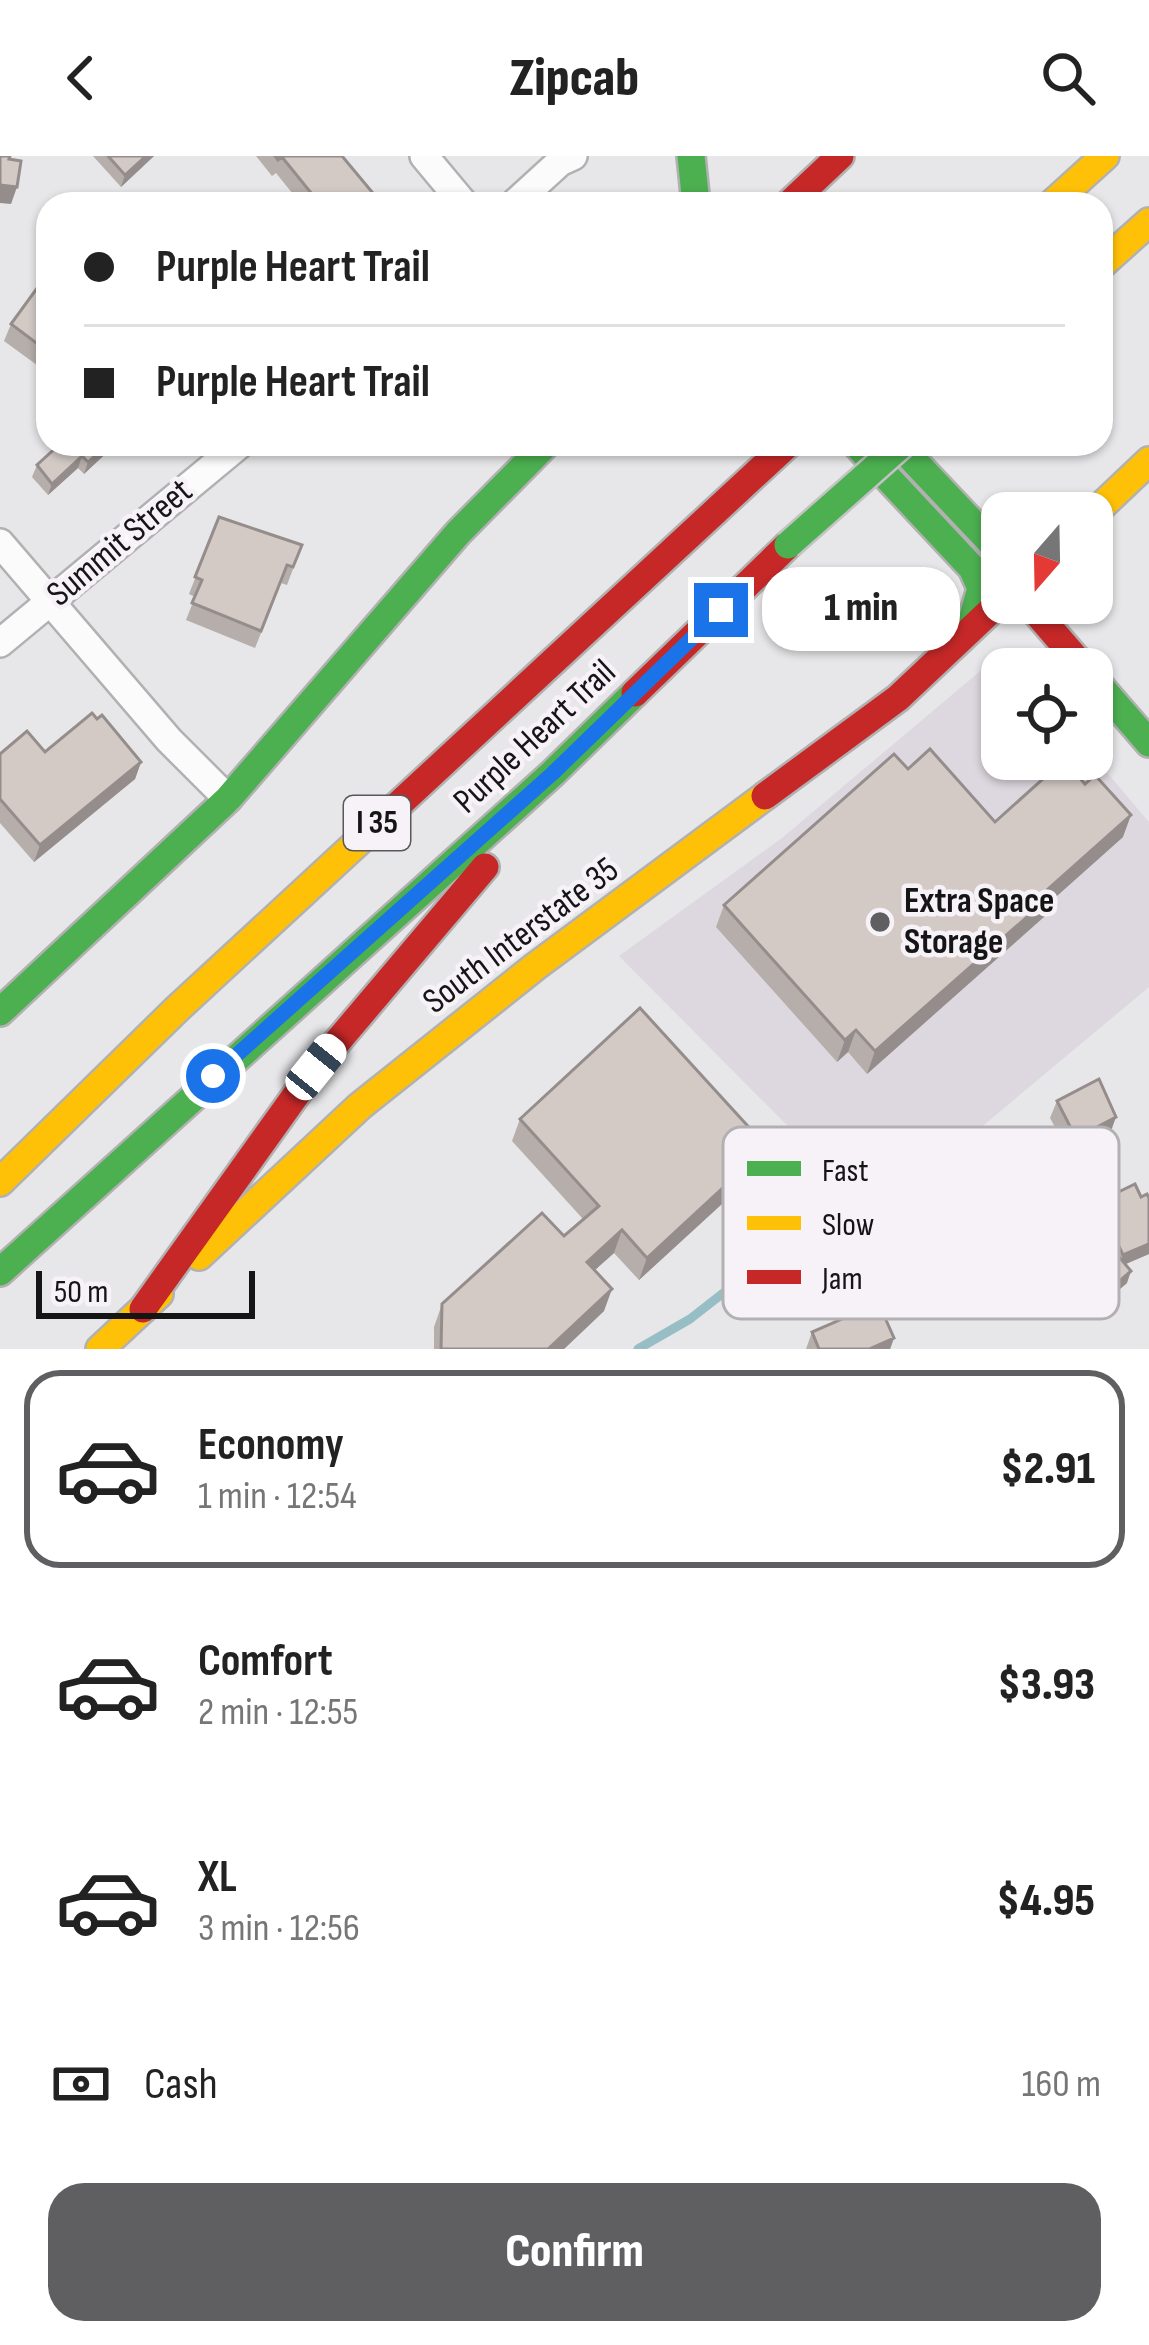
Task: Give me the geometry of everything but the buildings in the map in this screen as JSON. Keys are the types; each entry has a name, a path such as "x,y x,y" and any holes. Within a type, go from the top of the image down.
{"main road":[{"path":"691,156 695,192"},
{"path":"802,192 840,156"},
{"path":"1065,192 1105,156"},
{"path":"1113,254 1149,222"},
{"path":"0,1012 228,800 458,532 534,456"},
{"name":"Purple Heart Trail","path":"0,1182 194,994 775,456"},
{"path":"867,456 972,568 981,588 970,628"},
{"name":"Purple Heart Trail","path":"0,1272 553,773 788,544 887,456"},
{"path":"911,456 981,531"},
{"path":"1113,495 1149,461"},
{"name":"South Interstate 35","path":"100,1349 360,1106 536,966 898,698 981,618"},
{"path":"1046,624 1067,648"},
{"path":"1113,701 1149,742"},
{"path":"143,1309 316,1067 475,881 553,773"}],"street":[{"path":"424,156 454,192"},
{"path":"527,192 573,156"},
{"name":"Summit Street","path":"0,643 225,456"},
{"path":"0,543 169,740 228,800"}],"shaded area":[{"path":"981,670 981,780 1113,780 1149,822 1149,987 981,1127 789,1127 619,956 782,838"}],"waterway":[{"path":"638,1349 723,1293"}],"traffic: fast":[{"path":"691,156 695,192"},
{"path":"0,1012 228,799 458,533 534,456"},
{"path":"867,456 972,568 981,588 970,628"},
{"path":"788,545 888,456"},
{"path":"909,456 981,532"},
{"path":"0,1272 553,773 635,693"},
{"path":"1113,701 1149,743"}],"traffic: slow":[{"path":"1065,192 1105,156"},
{"path":"1113,254 1149,222"},
{"path":"1113,495 1149,461"},
{"path":"199,1256 360,1106 536,966 765,796"},
{"path":"0,1182 177,1009 385,817"},
{"path":"100,1349 159,1294"}],"traffic: jam":[{"path":"802,192 840,156"},
{"path":"385,817 775,456"},
{"path":"635,693 788,545"},
{"path":"765,796 898,698 981,620"},
{"path":"1046,624 1067,648"},
{"path":"143,1309 316,1067 485,867"}],"place":[{"name":"Extra Space Storage","path":"880,922"}],"route":[{"path":"213,1076 553,773 721,610"}]}
